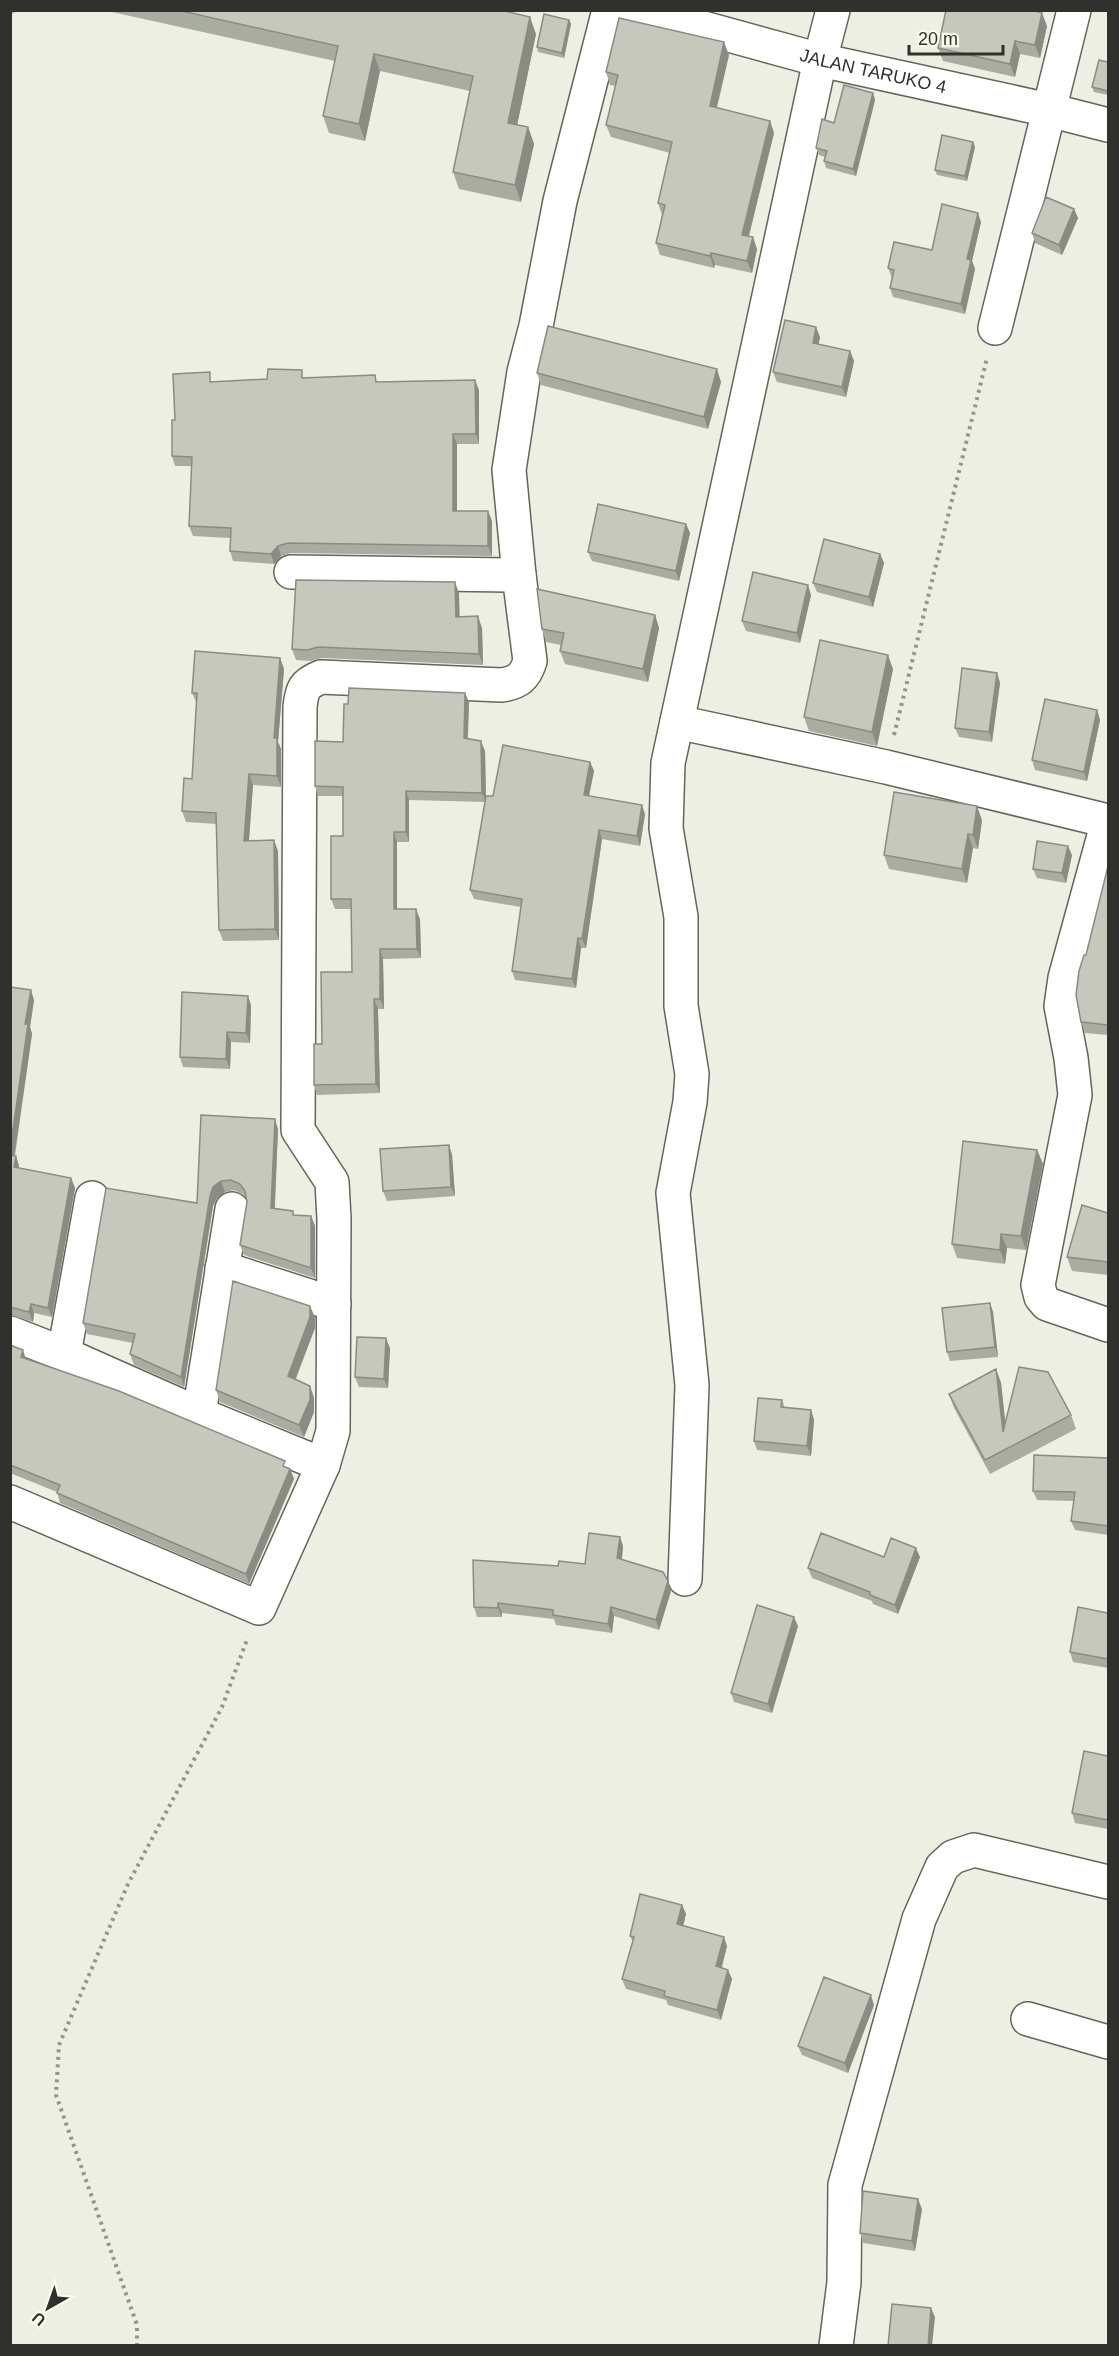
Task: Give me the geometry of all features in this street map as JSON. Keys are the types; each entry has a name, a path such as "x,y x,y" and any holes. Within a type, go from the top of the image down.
{"street":[{"path":"10,1502 259,1608 323,1465 333,1431 332,1182 298,1130 300,707 302,692 310,681 321,677 501,684 518,681 530,661 509,470 524,372 536,326 560,201 609,10"},
{"name":"JALAN TARUKO 4","path":"638,10 820,60 1108,125"},
{"path":"685,1579 692,1384 673,1193 690,1102 692,1074 681,1006 681,917 666,828 668,763 832,10"},
{"path":"995,328 1074,10"},
{"path":"291,572 519,575"},
{"path":"677,722 886,767 1108,821 1065,978 1061,1006 1075,1095 1038,1285 1041,1297 1047,1304 1108,1325"},
{"path":"64,1354 92,1198"},
{"path":"199,1414 232,1209"},
{"path":"222,1268 334,1304"},
{"path":"10,1334 64,1354 199,1414 323,1465"},
{"path":"836,2346 844,2282 844,2185 919,1919 942,1867 953,1857 974,1850 1108,1882"},
{"path":"1028,2019 1108,2042"}],"path":[{"path":"886,767 995,328"},
{"path":"137,2346 137,2325 56,2095 59,2045 128,1884 222,1707 259,1608"}],"building":[{"path":"177,10 501,10 530,17 508,123 528,127 515,185 453,172 473,76 374,54 359,124 323,116 338,46"},
{"path":"946,10 1033,10 1042,13 1035,45 1015,41 1010,64 938,48"},
{"path":"544,14 569,20 562,53 537,47"},
{"path":"619,18 724,42 710,106 770,121 742,235 753,237 747,261 711,253 710,256 656,243 665,205 658,203 672,142 606,125 618,75 606,72"},
{"path":"1099,60 1108,62 1108,91 1092,87"},
{"path":"844,85 873,93 853,169 824,161 827,151 816,148 822,119 834,123"},
{"path":"942,135 973,142 965,176 935,170"},
{"path":"1046,197 1074,209 1059,245 1032,233"},
{"path":"942,204 978,213 967,259 971,260 961,304 890,288 894,270 888,268 894,242 932,250"},
{"path":"785,320 816,327 813,343 850,351 842,387 773,372"},
{"path":"548,326 717,369 704,417 537,373"},
{"path":"268,369 302,370 302,378 375,375 376,382 475,380 476,434 453,434 453,511 488,511 488,546 288,543 278,546 271,554 230,551 231,528 189,526 192,457 172,456 172,420 175,420 173,374 210,372 210,382 267,379"},
{"path":"598,504 686,524 676,571 588,552"},
{"path":"824,539 880,554 869,597 813,583"},
{"path":"753,572 808,585 797,633 742,621"},
{"path":"296,580 455,582 456,617 478,616 479,654 318,647 307,650 292,649"},
{"path":"537,589 655,615 643,669 560,651 564,633 542,629"},
{"path":"820,640 888,655 872,732 804,717"},
{"path":"195,651 280,658 274,738 277,738 277,776 249,774 244,841 274,840 275,929 219,930 216,813 182,811 184,778 192,779 197,693 192,693"},
{"path":"962,668 997,673 989,732 955,728"},
{"path":"349,688 465,693 464,738 481,741 482,793 406,791 406,832 394,832 394,909 416,909 417,949 380,949 380,999 374,999 376,1084 314,1085 314,1044 322,1044 321,972 352,972 351,899 331,899 331,836 343,836 343,787 315,786 315,741 343,742 344,704 348,704"},
{"path":"1045,699 1097,710 1084,772 1032,760"},
{"path":"503,745 590,762 584,795 642,805 637,836 599,830 582,939 578,938 572,979 512,971 522,899 470,890 486,796 493,796"},
{"path":"894,792 977,806 973,835 968,834 962,869 884,855"},
{"path":"1037,841 1068,846 1062,873 1033,869"},
{"path":"1108,866 1108,1025 1081,1022 1076,995 1079,971 1084,955 1086,955"},
{"path":"10,987 31,990 10,1150"},
{"path":"182,992 248,996 246,1033 227,1032 226,1059 180,1057"},
{"path":"201,1115 275,1119 271,1208 293,1211 293,1215 311,1216 311,1268 240,1245 247,1202 245,1191 240,1184 231,1180 221,1181 213,1187 181,1377 130,1354 135,1334 83,1323 106,1188 197,1203"},
{"path":"963,1141 1037,1150 1021,1236 1001,1234 1000,1250 952,1244"},
{"path":"449,1145 451,1187 383,1191 380,1149"},
{"path":"10,1155 16,1156 14,1167 71,1178 48,1308 31,1304 29,1312 10,1307"},
{"path":"1082,1205 1108,1213 1108,1262 1067,1257"},
{"path":"233,1281 310,1306 310,1317 288,1376 310,1386 310,1400 299,1425 216,1390"},
{"path":"990,1303 995,1347 947,1352 942,1308"},
{"path":"357,1337 386,1338 384,1379 355,1377"},
{"path":"10,1345 23,1350 21,1357 119,1391 285,1461 283,1466 290,1469 246,1574 57,1493 60,1485 10,1465"},
{"path":"1019,1367 1048,1372 1071,1415 985,1460 949,1394 996,1369 1003,1432"},
{"path":"758,1398 782,1400 781,1407 811,1410 807,1446 754,1441"},
{"path":"1034,1455 1108,1458 1108,1526 1071,1521 1075,1492 1033,1491"},
{"path":"589,1533 620,1537 617,1558 663,1572 668,1581 656,1620 611,1607 608,1624 553,1615 553,1610 498,1603 498,1608 474,1607 473,1560 558,1566 559,1561 585,1564"},
{"path":"821,1533 884,1557 891,1538 916,1548 895,1605 870,1595 870,1592 808,1568"},
{"path":"757,1605 794,1617 768,1704 731,1693"},
{"path":"1078,1607 1108,1613 1108,1659 1070,1652"},
{"path":"1084,1751 1108,1756 1108,1820 1072,1813"},
{"path":"640,1894 682,1905 677,1924 724,1937 716,1966 728,1970 717,2010 664,1996 665,1991 622,1979 634,1937 630,1936"},
{"path":"824,1977 871,1995 845,2063 798,2046"},
{"path":"863,2191 918,2199 912,2241 860,2233"},
{"path":"892,2304 931,2308 928,2346 888,2346"}]}
